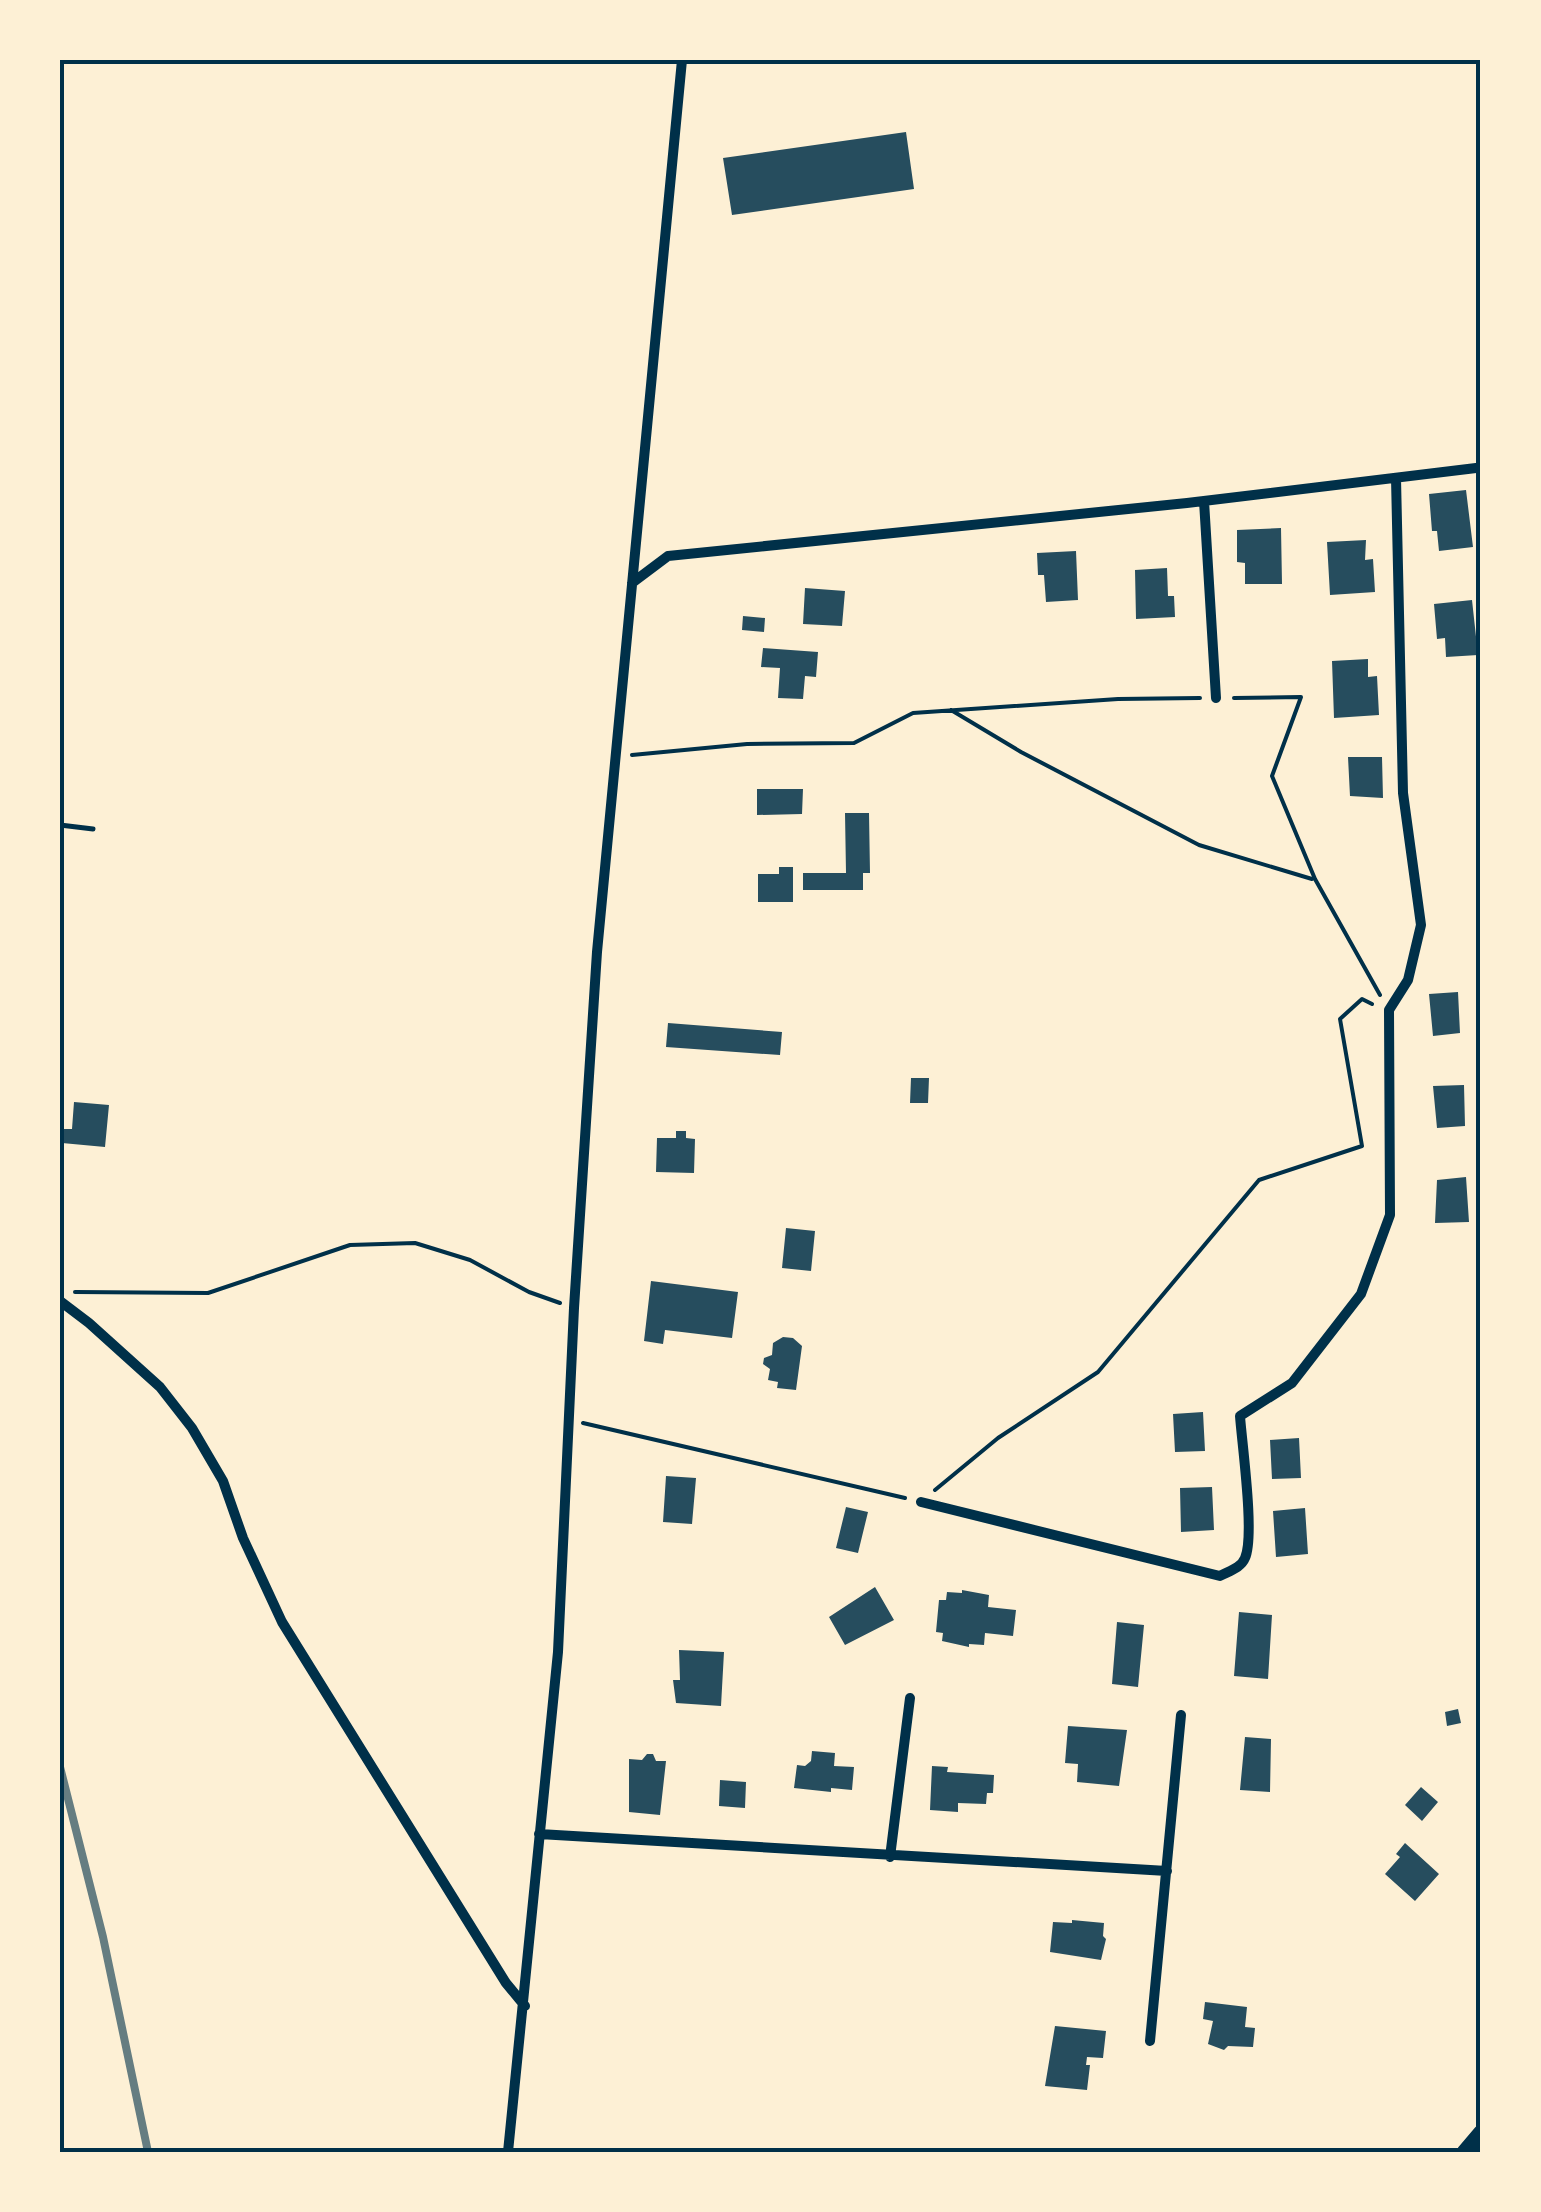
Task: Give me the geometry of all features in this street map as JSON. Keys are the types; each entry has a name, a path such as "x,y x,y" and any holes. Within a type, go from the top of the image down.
{"main road":[{"path":"1464,2152 1481,2132"}],"street":[{"path":"508,2152 558,1652 574,1308 597,952 682,60"},
{"path":"632,582 668,556 1204,501 1476,468"},
{"path":"921,1502 1220,1576 1238,1567 1246,1557 1240,1416 1292,1383 1361,1294 1390,1215 1388,1010 1408,980 1421,925 1403,793 1396,478"},
{"path":"1204,501 1216,698"},
{"path":"60,1301 90,1322 160,1387 192,1428 223,1482 282,1622 506,1983 525,2006"},
{"path":"890,1857 910,1698"},
{"path":"1150,2041 1181,1715"},
{"path":"539,1834 1167,1871"}],"lane":[{"path":"60,826 94,828"}],"path":[{"path":"618,756 747,744 854,743 913,713 1118,699 1301,697 1272,776 1315,880 1388,1010"},
{"path":"951,710 1021,752 1199,845 1315,880"},
{"path":"570,1420 921,1502 998,1438 1098,1372 1259,1180 1362,1146 1340,1019 1362,999 1388,1010"},
{"path":"60,1292 208,1293 350,1245 415,1243 470,1260 530,1292 574,1308"}],"building":[{"path":"906,132 914,189 732,215 723,158"},
{"path":"1466,490 1473,547 1439,551 1437,531 1432,531 1429,494"},
{"path":"1281,528 1282,584 1245,584 1245,563 1237,562 1237,530"},
{"path":"1366,540 1365,560 1373,559 1375,592 1330,595 1327,542"},
{"path":"1076,551 1078,600 1046,602 1037,553"},
{"path":"1167,568 1168,596 1174,596 1175,617 1136,619 1135,570"},
{"path":"805,588 845,591 842,626 803,624"},
{"path":"1472,600 1478,655 1446,657 1445,638 1437,639 1434,604"},
{"path":"743,616 765,618 764,632 742,630"},
{"path":"763,648 818,652 816,677 805,676 803,699 778,698 780,668 761,667"},
{"path":"1368,659 1368,677 1377,676 1379,715 1334,718 1332,661"},
{"path":"1348,757 1382,757 1383,798 1350,796"},
{"path":"757,789 803,789 802,814 757,815"},
{"path":"845,813 869,813 870,873 863,873 863,890 803,890 803,873 846,873"},
{"path":"779,867 793,867 793,902 758,902 758,874 779,874"},
{"path":"1458,992 1460,1033 1433,1036 1429,994"},
{"path":"668,1023 782,1032 780,1055 666,1047"},
{"path":"911,1078 929,1078 928,1103 910,1103"},
{"path":"1464,1085 1465,1126 1437,1128 1433,1086"},
{"path":"74,1102 109,1105 105,1147 62,1143 63,1129 72,1129"},
{"path":"676,1131 686,1131 686,1138 695,1139 694,1173 656,1172 657,1138 676,1138"},
{"path":"1466,1177 1469,1222 1435,1223 1437,1180"},
{"path":"786,1228 815,1231 811,1271 782,1268"},
{"path":"651,1281 738,1292 732,1338 665,1330 663,1344 644,1341"},
{"path":"783,1337 793,1338 802,1346 796,1390 777,1388 778,1382 768,1380 770,1369 763,1364 764,1358 772,1355 773,1343"},
{"path":"1203,1412 1205,1451 1175,1452 1173,1414"},
{"path":"1299,1438 1301,1478 1272,1479 1270,1440"},
{"path":"666,1476 696,1478 692,1524 663,1522"},
{"path":"1212,1487 1214,1530 1181,1532 1180,1488"},
{"path":"846,1507 868,1512 858,1553 836,1548"},
{"path":"1305,1508 1308,1554 1276,1557 1273,1511"},
{"path":"875,1587 894,1620 845,1645 829,1617"},
{"path":"962,1590 989,1595 988,1607 1016,1610 1013,1636 985,1633 984,1645 969,1647 942,1641 943,1633 936,1632 939,1600 946,1600 947,1592"},
{"path":"1239,1612 1272,1615 1268,1679 1234,1676"},
{"path":"1117,1622 1144,1625 1138,1687 1112,1684"},
{"path":"679,1650 724,1652 721,1706 676,1703 673,1680 680,1680"},
{"path":"1458,1709 1461,1723 1447,1726 1445,1712"},
{"path":"1068,1726 1127,1730 1119,1786 1077,1782 1078,1764 1065,1763"},
{"path":"1245,1737 1271,1739 1270,1792 1240,1790"},
{"path":"812,1751 835,1753 834,1766 854,1767 852,1790 794,1788 797,1765 805,1766 811,1761"},
{"path":"653,1754 656,1761 666,1761 660,1815 629,1812 629,1759 642,1760"},
{"path":"932,1766 948,1767 947,1772 994,1775 993,1793 987,1793 986,1804 958,1803 958,1812 930,1810"},
{"path":"720,1780 746,1782 745,1808 719,1806"},
{"path":"1421,1787 1438,1802 1422,1821 1405,1805"},
{"path":"1405,1843 1439,1874 1415,1901 1385,1874 1400,1857 1396,1854"},
{"path":"1053,1922 1104,1923 1106,1939 1101,1960 1050,1952"},
{"path":"1205,2002 1247,2007 1245,2027 1255,2028 1253,2047 1228,2046 1224,2050 1208,2044 1213,2021 1203,2019"},
{"path":"1055,2026 1106,2031 1103,2058 1087,2057 1087,2090 1045,2086"}],"railway":[{"path":"60,1767 103,1937 148,2152"}]}
